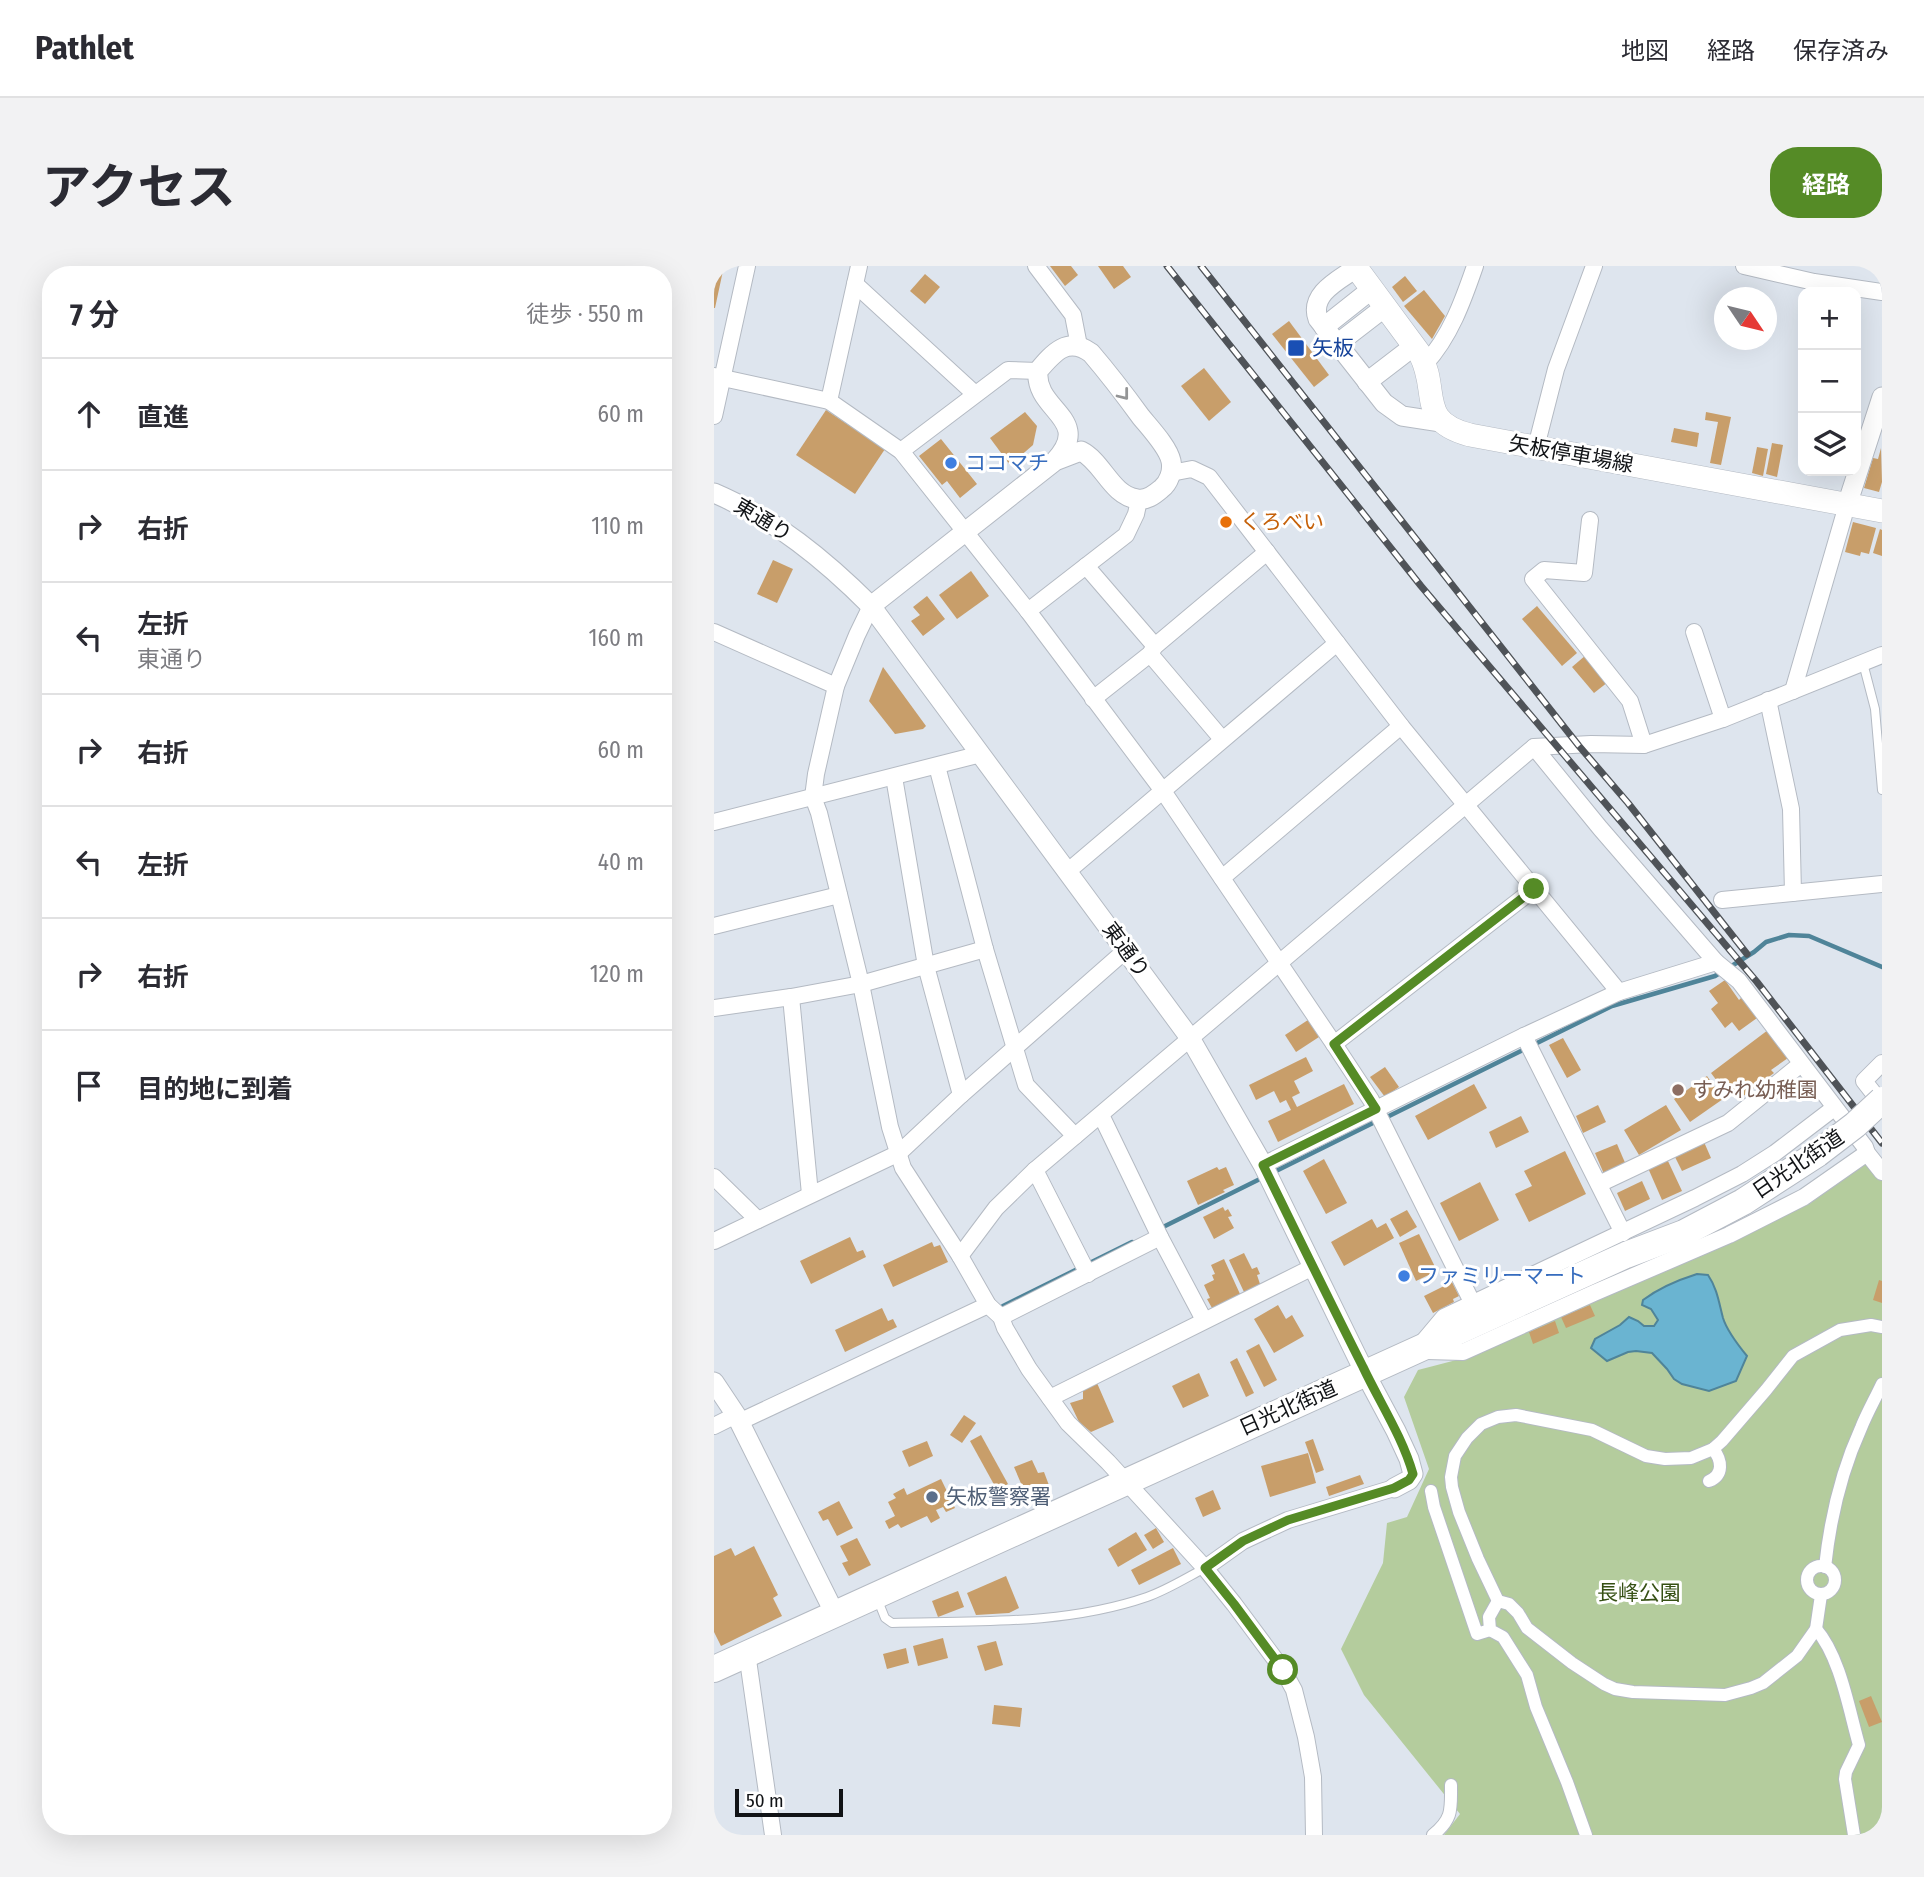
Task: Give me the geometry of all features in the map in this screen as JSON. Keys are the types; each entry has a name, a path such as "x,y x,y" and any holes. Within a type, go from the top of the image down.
{"highway":[{"name":"日光北街道","path":"716,1662 747,1653 835,1614 1626,1255 1684,1233 1743,1202 1817,1154 1882,1102"}],"main road":[{"path":"1368,284 1420,355 1435,414 1440,422"},
{"name":"矢板停車場線","path":"1440,422 1470,435 1882,511"}],"street":[{"path":"714,416 718,377 747,266"},
{"path":"829,401 859,266"},
{"path":"1036,266 1073,315 1079,346"},
{"path":"1367,382 1420,355 1438,350 1452,324 1475,266"},
{"path":"1536,447 1556,369 1594,266"},
{"path":"1744,266 1814,282 1882,292"},
{"path":"855,284 975,394"},
{"path":"1328,331 1368,284"},
{"path":"1368,284 1325,291 1315,304 1315,311 1384,403 1402,416 1440,422"},
{"path":"901,451 1009,369 1038,370 1058,350 1070,345 1079,346 1097,359 1160,441 1171,459 1171,473 1166,486 1150,497 1139,500 1125,495 1089,455 1081,451 1055,461"},
{"path":"1038,370 1040,386 1067,425 1070,434 1065,450 1055,461 871,606 836,686 813,797 861,984 890,1127 903,1168 988,1305 1001,1317 1029,1369 1068,1423 1205,1568 1283,1670 1294,1690 1306,1737 1312,1777 1314,1835"},
{"path":"718,377 829,401 901,451 1163,790 1334,1044 1376,1109 1473,1304"},
{"path":"1793,691 1847,505 1882,397"},
{"path":"1171,473 1192,469 1209,477 1401,726 1619,992"},
{"name":"東通り","path":"714,493 745,507 794,538 842,577 871,606 1190,1038 1263,1165 1409,1459 1413,1474 1409,1480 1394,1488"},
{"path":"1027,611 1126,535 1139,500"},
{"path":"1590,520 1584,573 1544,570 1533,579 1630,701 1644,745"},
{"path":"1093,699 1267,552"},
{"path":"1086,566 1222,739"},
{"path":"714,632 836,686"},
{"path":"1694,632 1724,719"},
{"path":"1067,872 1337,643"},
{"path":"960,1256 996,1208 1035,1170 1534,747 1644,745 1724,719 1882,655"},
{"path":"1768,701 1791,809 1793,893"},
{"path":"1222,877 1401,726"},
{"path":"1534,747 1716,962 1739,981 1882,1172"},
{"path":"714,822 981,754"},
{"path":"937,766 985,949 1026,1084 1075,1136"},
{"path":"894,777 926,966 961,1095"},
{"path":"1722,900 1882,884"},
{"path":"1334,1044 1534,889"},
{"path":"714,926 839,895"},
{"path":"714,1009 861,984 985,949"},
{"path":"714,1241 899,1153 1126,950"},
{"path":"1263,1165 1619,992 1716,962"},
{"path":"792,997 810,1194"},
{"path":"1524,1036 1623,1233"},
{"path":"1882,1063 1864,1081 1882,1102"},
{"path":"1599,1184 1728,1123 1801,1064"},
{"path":"1416,1350 1444,1317 1742,1174 1775,1153 1834,1108"},
{"path":"1101,1115 1160,1237 1205,1320"},
{"path":"1416,1350 1463,1352 1729,1235 1804,1197 1867,1153"},
{"path":"1035,1170 1088,1274"},
{"path":"714,1177 758,1220"},
{"path":"1001,1317 1160,1237"},
{"path":"1050,1398 1313,1267"},
{"path":"714,1426 738,1418 988,1305"},
{"path":"1821,1595 1816,1629 1797,1656 1770,1678 1751,1688 1725,1695 1615,1689 1572,1663 1527,1628 1514,1608 1499,1601 1459,1512 1451,1477 1455,1457 1467,1438 1481,1424 1498,1417 1516,1415 1592,1430 1646,1456 1665,1459 1691,1458 1713,1449 1766,1391 1793,1356 1840,1330 1882,1326"},
{"path":"714,1382 738,1418 835,1614"},
{"path":"1825,1567 1829,1533 1843,1478 1860,1429 1882,1384"},
{"path":"1709,1481 1719,1474 1721,1465 1720,1457 1713,1449"},
{"path":"1205,1568 1243,1541 1288,1520 1394,1488"},
{"path":"1431,1491 1476,1634 1490,1630 1503,1637 1527,1675 1538,1713 1586,1835"},
{"path":"1819,1566 1825,1567 1832,1572 1834,1584 1829,1592 1821,1595 1812,1591 1806,1583 1811,1571 1819,1566"},
{"path":"1490,1630 1489,1617 1499,1601"},
{"path":"1816,1629 1832,1653 1859,1745 1845,1779 1854,1835"},
{"path":"747,1653 772,1835"},
{"path":"1433,1835 1445,1826 1452,1812 1451,1785"}],"lane":[{"path":"1863,663 1875,709 1882,790"},
{"path":"875,1596 885,1618 892,1623 1039,1618 1120,1605 1150,1596 1205,1568"}],"green space":[{"name":"長峰公園","path":"1864,1164 1882,1181 1882,1835 1444,1835 1460,1814 1364,1695 1341,1649 1383,1563 1387,1523 1407,1517 1429,1469 1404,1397 1418,1370 1464,1358 1731,1242 1809,1204"}],"water":[{"path":"1697,1274 1708,1275 1725,1323 1747,1356 1736,1381 1709,1391 1682,1384 1674,1379 1652,1353 1628,1352 1607,1361 1591,1348 1595,1339 1629,1317 1644,1326 1654,1326 1658,1320 1651,1309 1642,1305 1643,1300 1669,1285"}],"building":[{"path":"714,266 724,266 715,308 714,308"},
{"path":"1050,266 1071,266 1078,275 1065,286"},
{"path":"1098,266 1123,266 1131,277 1114,289"},
{"path":"925,274 940,287 925,304 910,291"},
{"path":"1405,276 1417,291 1403,302 1392,287"},
{"path":"1424,290 1445,316 1432,339 1404,306"},
{"path":"1289,321 1329,375 1314,387 1272,334"},
{"path":"1204,368 1231,402 1209,421 1181,386"},
{"path":"826,410 885,449 855,494 796,455"},
{"path":"1025,412 1037,426 1033,445 1010,465 990,438"},
{"path":"1706,412 1731,417 1721,465 1710,463 1718,422 1705,420"},
{"path":"1674,428 1699,433 1697,447 1671,442"},
{"path":"941,439 977,484 960,498 947,481 942,485 919,456"},
{"path":"1772,443 1783,445 1777,477 1766,474"},
{"path":"1757,447 1768,449 1763,476 1752,473"},
{"path":"1881,448 1882,482 1879,492 1864,488 1873,458 1878,459"},
{"path":"1853,522 1876,528 1869,554 1861,552 1860,556 1845,552"},
{"path":"1880,529 1882,530 1882,556 1873,553"},
{"path":"773,560 793,569 777,603 757,594"},
{"path":"971,571 989,596 957,619 939,595"},
{"path":"927,596 945,619 923,636 911,621 920,615 913,607"},
{"path":"1537,606 1577,653 1562,666 1522,619"},
{"path":"1586,655 1608,682 1594,693 1572,667"},
{"path":"883,667 926,726 923,729 895,734 869,701"},
{"path":"1725,980 1739,1000 1742,997 1757,1018 1739,1031 1732,1022 1725,1028 1711,1009 1718,1003 1709,991"},
{"path":"1308,1020 1319,1037 1296,1052 1285,1035"},
{"path":"1768,1030 1788,1058 1771,1070 1774,1073 1742,1097 1737,1091 1729,1097 1711,1073"},
{"path":"1563,1038 1581,1070 1567,1078 1549,1045"},
{"path":"1306,1057 1313,1071 1294,1081 1300,1093 1292,1097 1297,1107 1344,1084 1354,1104 1278,1142 1268,1121 1291,1110 1286,1100 1280,1103 1274,1091 1256,1100 1249,1085"},
{"path":"1385,1067 1399,1087 1385,1097 1370,1077"},
{"path":"1707,1076 1723,1099 1690,1122 1674,1099"},
{"path":"1474,1084 1487,1108 1428,1140 1415,1116"},
{"path":"1598,1105 1606,1122 1583,1133 1576,1116"},
{"path":"1666,1105 1681,1130 1639,1155 1624,1130"},
{"path":"1521,1116 1529,1132 1496,1148 1489,1132"},
{"path":"1704,1142 1711,1158 1682,1171 1674,1155"},
{"path":"1617,1144 1626,1165 1604,1174 1595,1153"},
{"path":"1565,1151 1586,1194 1529,1222 1515,1194 1532,1186 1524,1171"},
{"path":"1324,1159 1347,1203 1326,1214 1303,1171"},
{"path":"1667,1159 1682,1191 1662,1200 1648,1168"},
{"path":"1217,1167 1219,1170 1226,1167 1234,1185 1198,1205 1187,1181"},
{"path":"1642,1181 1650,1199 1625,1211 1617,1193"},
{"path":"1480,1182 1499,1220 1459,1241 1440,1203"},
{"path":"1223,1207 1225,1211 1228,1209 1232,1216 1228,1217 1234,1228 1214,1239 1203,1217"},
{"path":"1407,1210 1417,1227 1400,1237 1390,1219"},
{"path":"1372,1219 1377,1228 1386,1223 1394,1238 1344,1266 1331,1242"},
{"path":"1419,1234 1437,1271 1416,1281 1399,1243"},
{"path":"850,1237 857,1252 863,1250 866,1257 811,1284 800,1261"},
{"path":"932,1242 934,1247 940,1245 948,1262 893,1287 883,1265"},
{"path":"1244,1253 1252,1269 1257,1267 1260,1284 1244,1292 1229,1260"},
{"path":"1224,1259 1240,1294 1212,1308 1204,1285 1214,1280 1212,1275 1215,1274 1211,1265"},
{"path":"1879,1280 1882,1281 1882,1303 1873,1300"},
{"path":"1452,1282 1459,1296 1453,1299 1454,1302 1433,1313 1424,1296"},
{"path":"1278,1305 1286,1319 1292,1315 1304,1336 1274,1353 1254,1319"},
{"path":"1590,1305 1595,1316 1566,1328 1561,1317"},
{"path":"882,1308 888,1321 893,1319 897,1327 845,1352 835,1330"},
{"path":"1555,1321 1559,1333 1533,1344 1529,1332"},
{"path":"1259,1344 1277,1380 1264,1387 1246,1351"},
{"path":"1237,1358 1254,1393 1246,1397 1230,1362"},
{"path":"1199,1373 1209,1396 1183,1408 1172,1386"},
{"path":"1097,1383 1114,1422 1091,1432 1079,1422 1070,1403 1083,1399 1083,1389"},
{"path":"964,1415 976,1423 962,1443 950,1435"},
{"path":"981,1435 1008,1484 997,1490 970,1441"},
{"path":"1313,1439 1324,1470 1316,1473 1305,1442"},
{"path":"927,1441 933,1456 909,1467 902,1451"},
{"path":"1308,1453 1316,1483 1270,1497 1261,1466"},
{"path":"1032,1460 1038,1473 1044,1472 1050,1488 1041,1498 1029,1502 1014,1467"},
{"path":"1360,1475 1364,1484 1329,1496 1326,1487"},
{"path":"941,1479 955,1508 946,1512 943,1507 936,1510 940,1518 931,1523 927,1516 901,1528 898,1524 889,1529 885,1521 895,1516 888,1502 896,1498 893,1494 904,1488 907,1495"},
{"path":"1213,1490 1221,1509 1203,1517 1195,1498"},
{"path":"839,1501 853,1528 837,1536 828,1519 823,1521 818,1512"},
{"path":"1156,1528 1164,1542 1153,1549 1144,1535"},
{"path":"1136,1532 1147,1550 1118,1567 1108,1549"},
{"path":"857,1538 871,1565 849,1576 842,1563 848,1561 840,1546"},
{"path":"754,1546 778,1595 773,1598 782,1616 721,1646 714,1632 714,1556 731,1548 735,1556"},
{"path":"1173,1548 1181,1564 1139,1585 1131,1570"},
{"path":"1006,1576 1019,1608 1009,1613 976,1615 967,1593"},
{"path":"958,1591 964,1607 938,1617 932,1601"},
{"path":"943,1638 948,1658 918,1666 913,1646"},
{"path":"996,1641 1003,1665 985,1671 977,1646"},
{"path":"906,1648 909,1663 887,1669 883,1654"},
{"path":"1871,1696 1882,1722 1869,1727 1859,1701"},
{"path":"994,1705 1022,1708 1020,1727 992,1724"}],"waterway":[{"path":"1730,967 1766,942 1789,935 1809,936 1882,967"},
{"path":"1533,1045 1612,1006 1715,976 1723,971"},
{"path":"1385,1118 1525,1049"},
{"path":"1272,1173 1377,1121"},
{"path":"1159,1229 1264,1177"},
{"path":"1003,1306 1132,1242"}],"railway":[{"path":"1167,266 1421,586 1757,982 1882,1143"},
{"path":"1201,266 1579,746 1628,803 1747,954"}],"place":[{"name":"矢板","path":"1296,348"},
{"name":"ココマチ","path":"951,463"},
{"name":"くろべい","path":"1226,522"},
{"name":"すみれ幼稚園","path":"1678,1090"},
{"name":"ファミリーマート","path":"1404,1276"},
{"name":"矢板警察署","path":"932,1497"}],"route":[{"path":"1283,1670 1205,1568 1243,1541 1288,1520 1394,1488 1409,1480 1413,1474 1396,1431 1263,1165 1376,1109 1334,1044 1534,889"}]}
